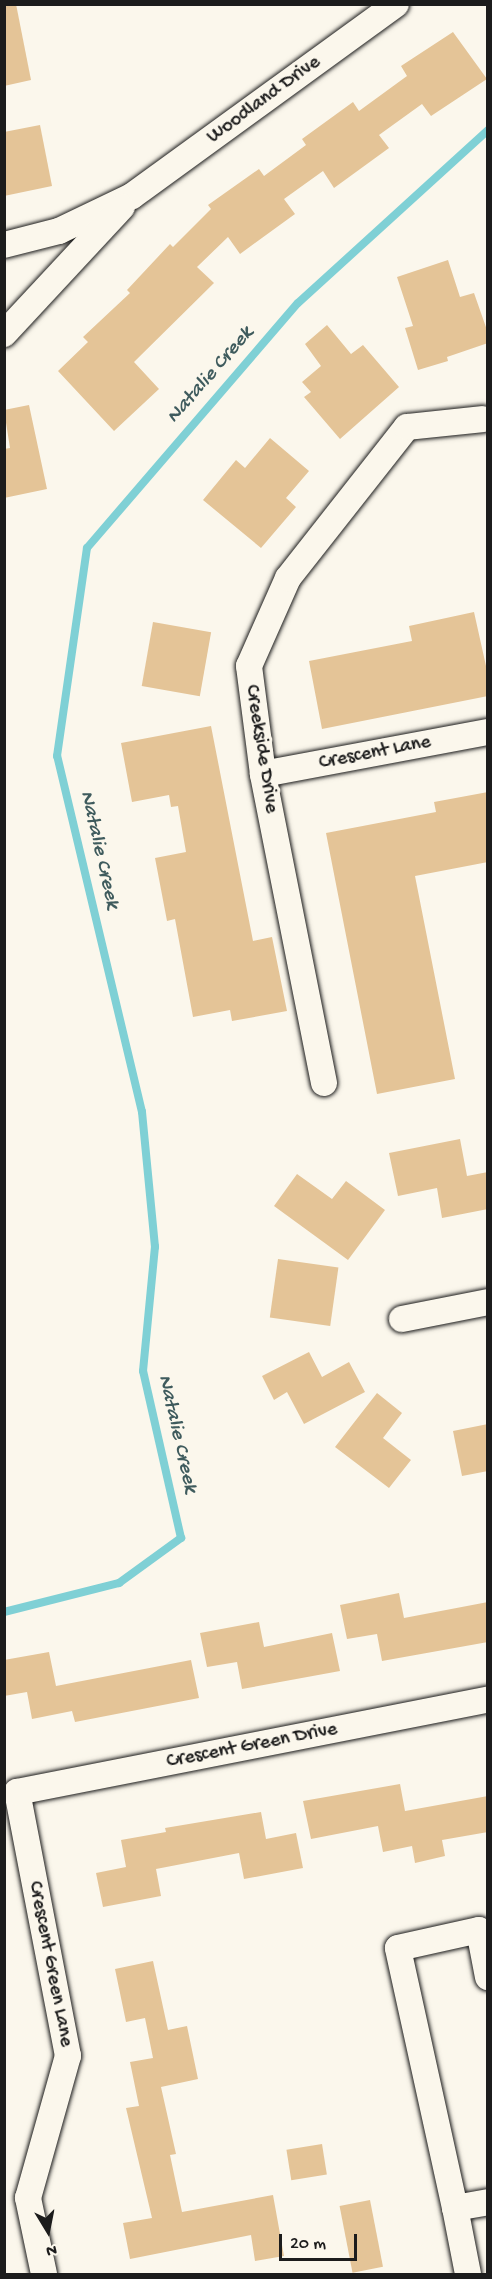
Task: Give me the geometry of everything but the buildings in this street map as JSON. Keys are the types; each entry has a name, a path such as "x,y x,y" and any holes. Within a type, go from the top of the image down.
{"street":[{"name":"Woodland Drive","path":"4,245 59,231 132,196 396,4"},
{"name":"Woodland Drive","path":"4,334 132,196"},
{"name":"Creekside Drive","path":"324,1083 263,774 249,666 288,578 407,427 483,419"},
{"name":"Crescent Lane","path":"263,774 488,732"},
{"path":"402,1319 488,1302"},
{"name":"Crescent Green Drive","path":"17,1792 488,1700"},
{"name":"Crescent Green Lane","path":"17,1792 68,2056 28,2198 44,2274"},
{"path":"468,2274 398,1948 479,1930 488,1977"},
{"path":"455,2208 488,2202"}],"waterway":[{"name":"Natalie Creek","path":"4,1612 119,1583 181,1538 143,1371 155,1247 142,1112 57,756 87,548 298,303 488,130"}]}
